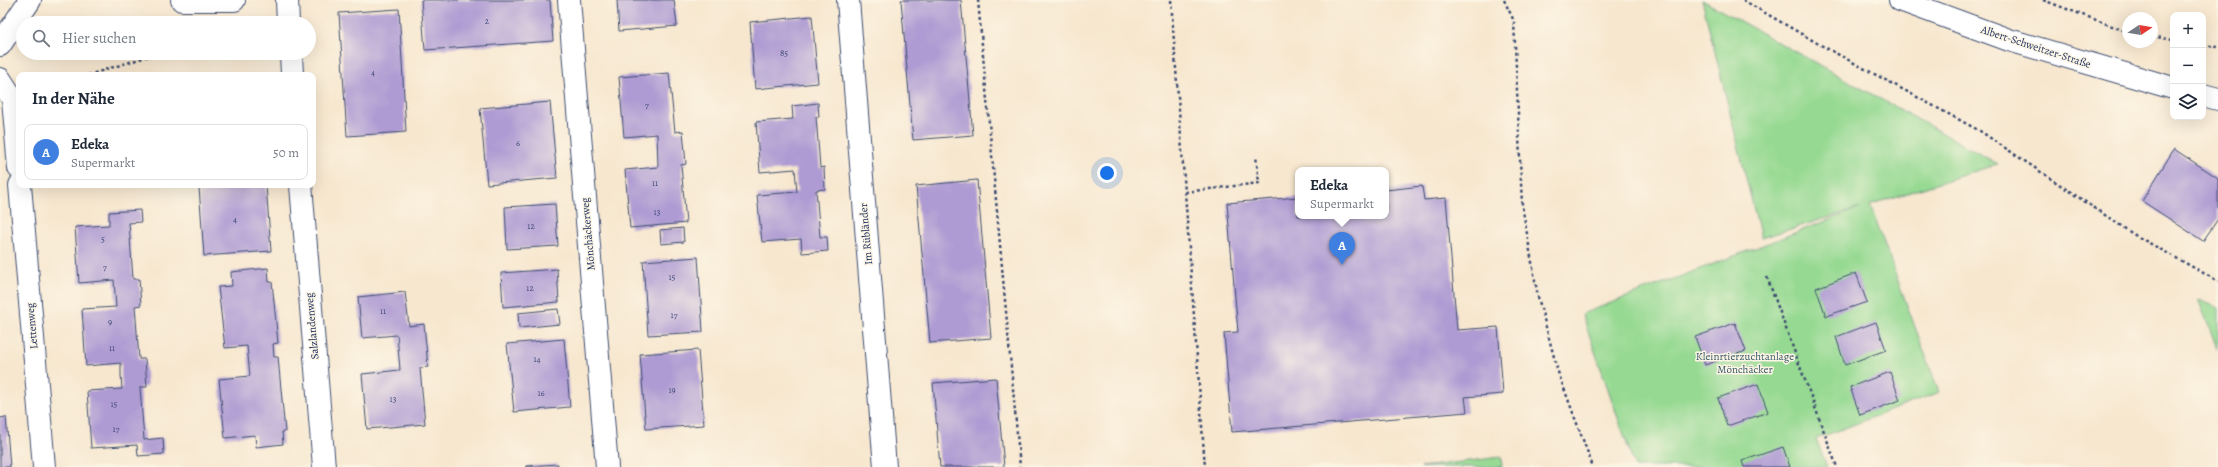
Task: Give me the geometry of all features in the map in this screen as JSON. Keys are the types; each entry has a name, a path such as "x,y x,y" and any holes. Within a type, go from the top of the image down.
{"street":[{"path":"19,16 30,0"},
{"path":"182,0 234,0"},
{"path":"287,0 288,16"},
{"name":"Mönchäckerweg","path":"569,0 607,467"},
{"name":"Im Rübländer","path":"848,0 885,467"},
{"name":"Albert-Schweitzer-Straße","path":"1900,0 2009,40 2170,87"},
{"path":"0,45 16,21"},
{"path":"291,60 292,72"},
{"path":"0,79 13,98 16,133"},
{"path":"2206,96 2218,99"},
{"name":"Lettenweg","path":"20,188 44,467"},
{"name":"Salzlandenweg","path":"301,188 324,467"}],"path":[{"path":"978,0 1020,467"},
{"path":"1171,0 1205,467"},
{"path":"1504,0 1514,21 1522,205 1538,297 1558,372 1593,467"},
{"path":"1744,0 1817,43 1980,131 2133,234 2218,281"},
{"path":"2043,0 2122,30"},
{"path":"2158,37 2170,39"},
{"path":"2206,45 2218,47"},
{"path":"98,72 136,60"},
{"path":"1185,192 1259,183 1256,156"},
{"path":"1767,278 1837,467"}],"green space":[{"name":"Kleinrtierzuchtanlage Mönchäcker","path":"1702,0 1998,164 1870,205 1939,392 1816,439 1827,467 1635,467 1582,314 1860,208 1761,238"},
{"path":"2198,299 2218,308 2218,350"},
{"path":"1501,457 1502,467 1421,467"}],"building":[{"path":"421,0 550,0 553,41 425,50"},
{"path":"617,0 674,0 677,26 619,31"},
{"path":"901,0 961,0 973,135 913,140"},
{"path":"399,9 406,132 347,136 339,13"},
{"path":"812,16 818,83 755,89 750,22"},
{"path":"669,73 675,132 683,131 686,164 681,165 686,223 630,228 625,170 658,167 657,134 624,137 619,77"},
{"path":"550,102 557,178 487,184 480,108"},
{"path":"818,103 819,117 816,117 820,168 824,167 825,189 816,190 820,237 827,237 828,251 802,253 801,239 762,242 757,195 797,192 795,169 760,172 756,122 793,119 792,106"},
{"path":"2174,149 2218,178 2218,219 2203,241 2142,201"},
{"path":"977,180 991,338 930,343 916,186"},
{"path":"1422,186 1424,200 1446,198 1457,330 1498,327 1503,394 1465,397 1467,412 1232,432 1224,333 1238,332 1227,203 1295,197 1295,219 1389,219 1389,190"},
{"path":"199,188 266,188 271,251 204,256"},
{"path":"555,204 558,246 507,249 505,207"},
{"path":"140,210 141,222 129,223 133,279 139,279 141,305 135,306 139,359 145,359 147,387 140,387 144,440 163,438 164,454 138,456 137,445 91,448 87,391 122,389 121,363 86,366 82,309 116,307 114,280 79,283 75,227 109,225 109,212"},
{"path":"683,228 684,242 661,244 660,230"},
{"path":"698,257 703,332 648,335 643,261"},
{"path":"268,268 269,282 272,282 278,343 273,344 274,357 278,357 285,432 282,432 283,444 256,447 255,435 225,438 219,379 250,376 247,346 225,348 218,287 232,286 231,272"},
{"path":"557,269 559,302 503,307 501,273"},
{"path":"1856,273 1867,302 1826,316 1816,288"},
{"path":"405,292 409,326 424,324 428,367 420,368 425,424 367,429 362,374 400,370 397,335 362,338 358,297"},
{"path":"558,309 560,324 519,328 518,313"},
{"path":"1876,322 1886,350 1845,365 1836,337"},
{"path":"1735,323 1746,351 1705,365 1695,337"},
{"path":"564,339 570,407 514,412 507,344"},
{"path":"698,350 704,425 646,429 640,354"},
{"path":"1890,372 1900,400 1860,415 1850,387"},
{"path":"996,378 1004,467 940,467 933,383"},
{"path":"1758,384 1768,412 1727,426 1718,398"},
{"path":"6,417 10,467 0,467 0,418"},
{"path":"1783,447 1790,467 1744,467 1742,461"},
{"path":"558,464 558,467 526,466"}],"place":[{"name":"Edeka","path":"1342,265"}]}
